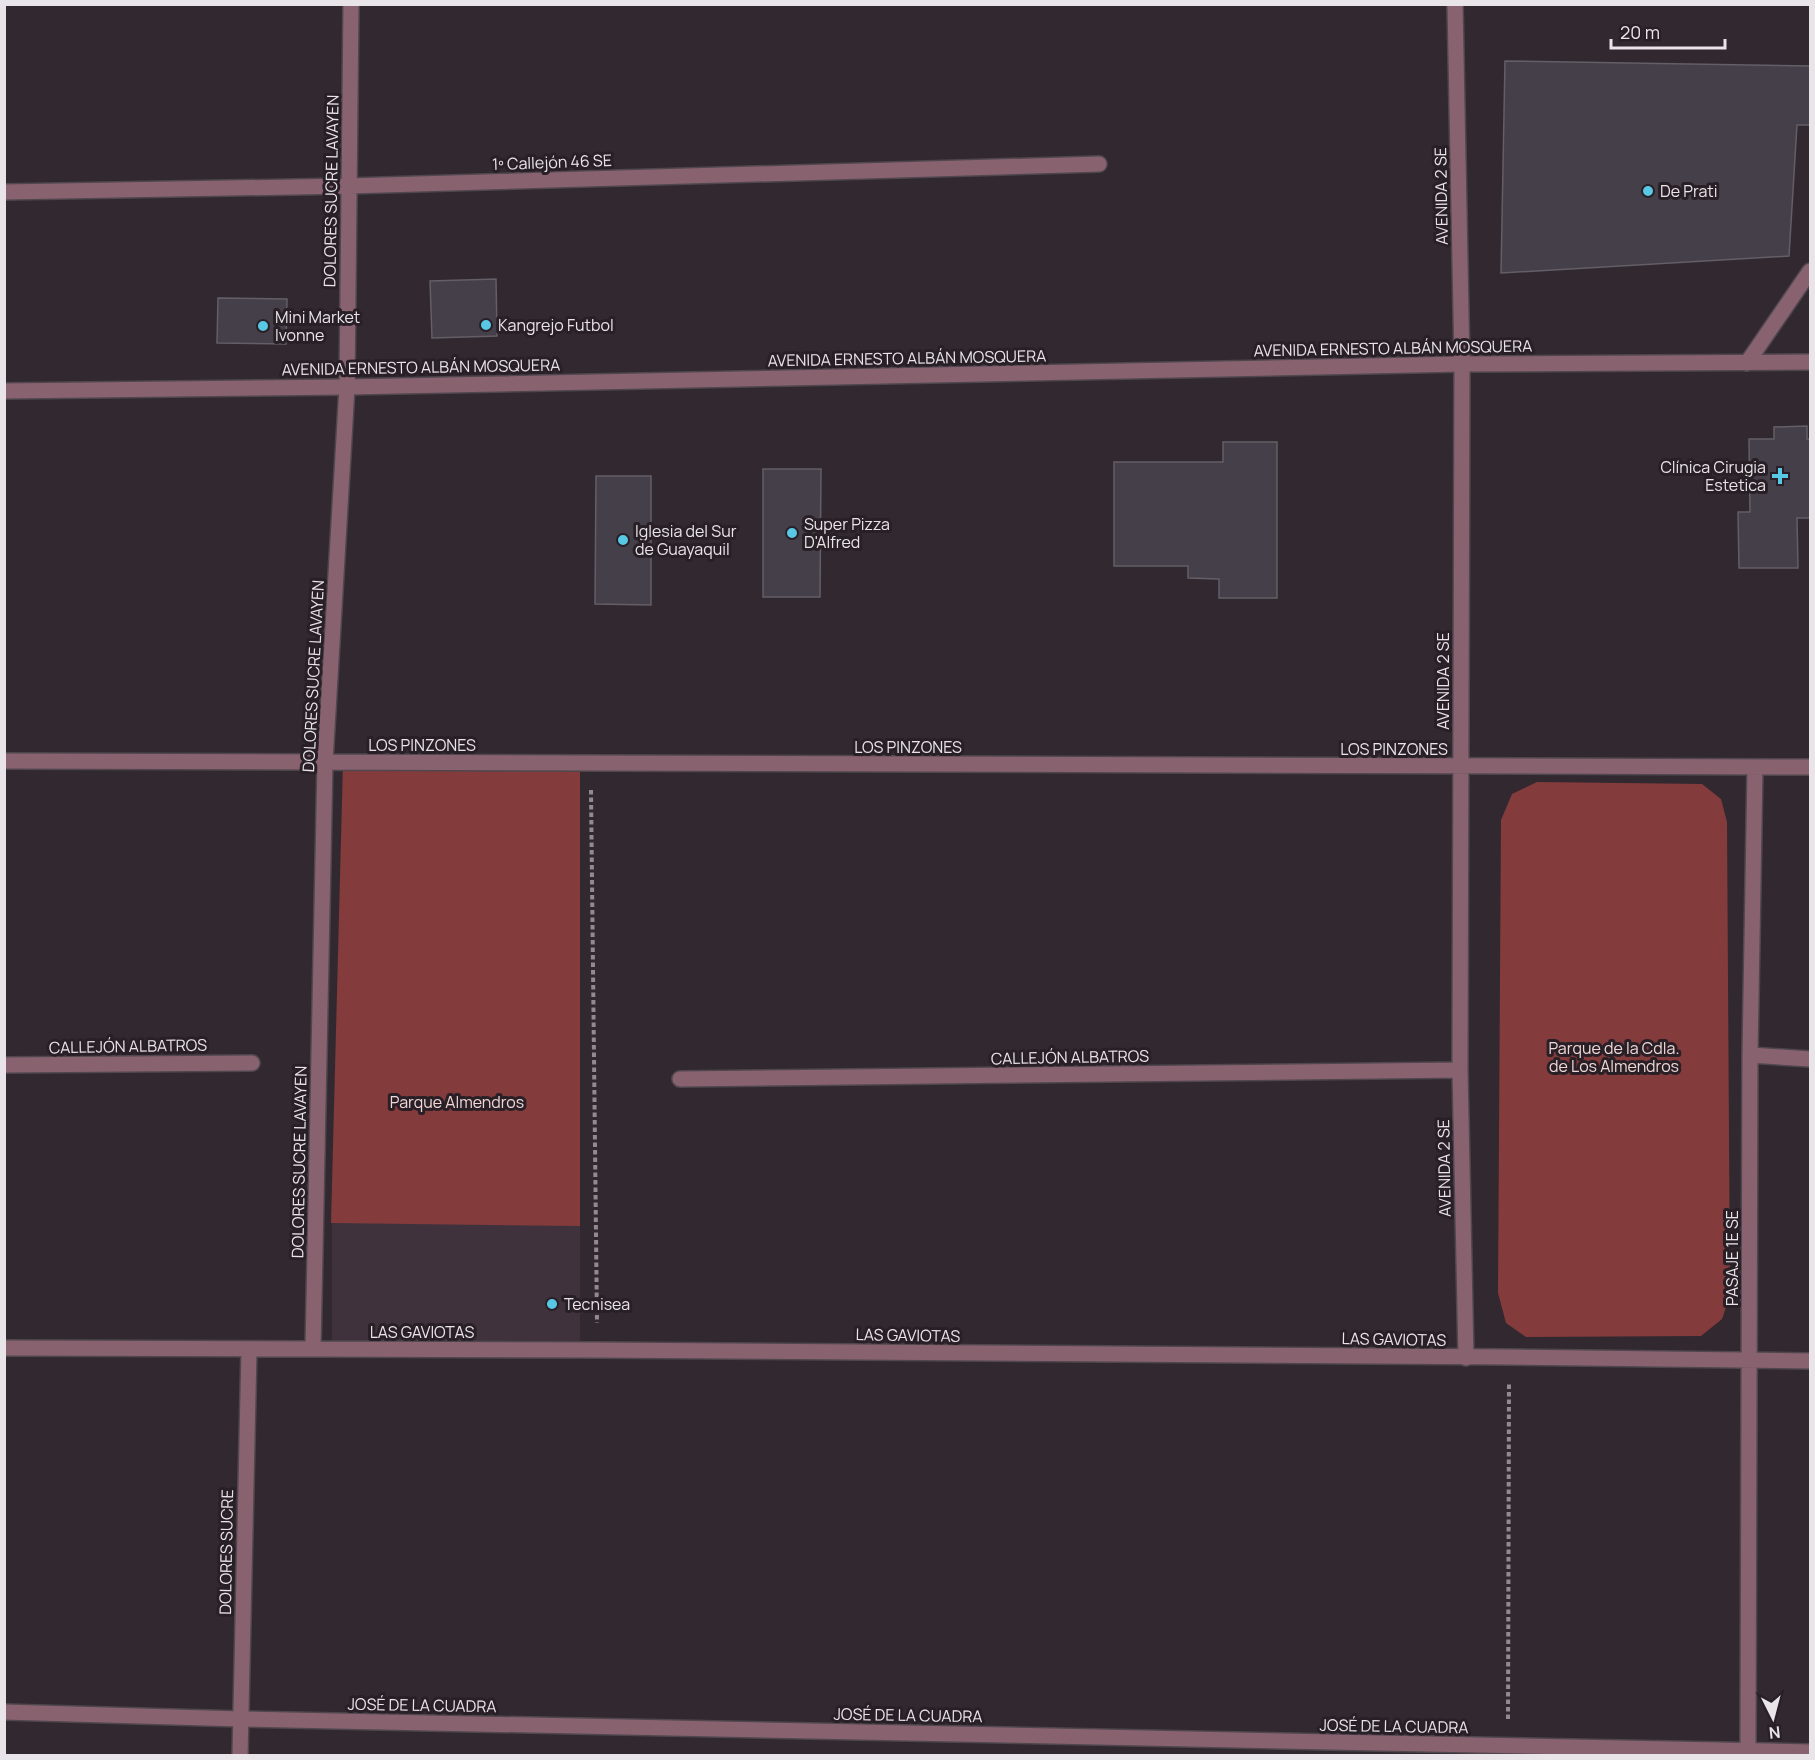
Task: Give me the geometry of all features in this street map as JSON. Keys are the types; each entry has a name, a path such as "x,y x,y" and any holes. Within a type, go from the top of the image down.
{"street":[{"name":"DOLORES SUCRE LAVAYEN","path":"313,1349 325,762 347,387 351,4"},
{"name":"AVENIDA 2 SE","path":"1455,4 1462,364 1460,1070 1466,1358"},
{"name":"1º Callejón 46 SE","path":"4,192 349,186 1100,164"},
{"path":"1748,363 1810,271"},
{"name":"AVENIDA ERNESTO ALBÁN MOSQUERA","path":"4,391 347,387 1462,364 1810,362"},
{"name":"LOS PINZONES","path":"4,761 1810,767"},
{"name":"PASAJE 1E SE","path":"1748,1749 1750,1055 1755,767"},
{"path":"1750,1055 1810,1059"},
{"name":"CALLEJÓN ALBATROS","path":"4,1065 252,1063"},
{"name":"CALLEJÓN ALBATROS","path":"680,1079 1460,1070"},
{"name":"LAS GAVIOTAS","path":"4,1348 597,1350 1810,1361"},
{"name":"DOLORES SUCRE","path":"240,1755 249,1349"},
{"name":"JOSÉ DE LA CUADRA","path":"4,1712 1508,1746 1594,1751 1748,1749 1810,1752"}],"path":[{"path":"591,764 597,1350"},
{"path":"1508,1746 1509,1357"}],"shaded area":[{"path":"332,1221 580,1221 580,1343 332,1343"}],"green space":[{"name":"Parque Almendros","path":"343,762 580,764 580,1226 331,1223"},
{"name":"Parque de la Cdla. de Los Almendros","path":"1537,782 1702,784 1721,799 1727,822 1730,1295 1722,1319 1701,1336 1526,1337 1506,1323 1498,1293 1501,820 1512,794"}],"building":[{"name":"De Prati","path":"1505,61 1810,66 1810,125 1797,125 1789,256 1501,273"},
{"path":"496,279 497,336 432,338 430,281"},
{"path":"218,298 287,299 286,344 217,343"},
{"name":"Clínica Cirugia Estetica","path":"1807,426 1807,439 1810,439 1810,518 1797,518 1798,568 1739,568 1738,512 1750,512 1749,439 1774,439 1774,427"},
{"path":"1223,442 1277,442 1277,598 1219,598 1219,579 1188,578 1188,566 1114,566 1114,462 1223,462"},
{"name":"Super Pizza D'Alfred","path":"763,469 821,469 820,597 763,597"},
{"name":"Iglesia del Sur de Guayaquil","path":"596,476 651,476 651,605 595,604"}],"place":[{"name":"De Prati","path":"1648,191"},
{"name":"Kangrejo Futbol","path":"486,325"},
{"name":"Mini Market Ivonne","path":"263,326"},
{"name":"Clínica Cirugia Estetica","path":"1780,476"},
{"name":"Super Pizza D'Alfred","path":"792,533"},
{"name":"Iglesia del Sur de Guayaquil","path":"623,540"},
{"name":"Tecnisea","path":"552,1304"}]}
